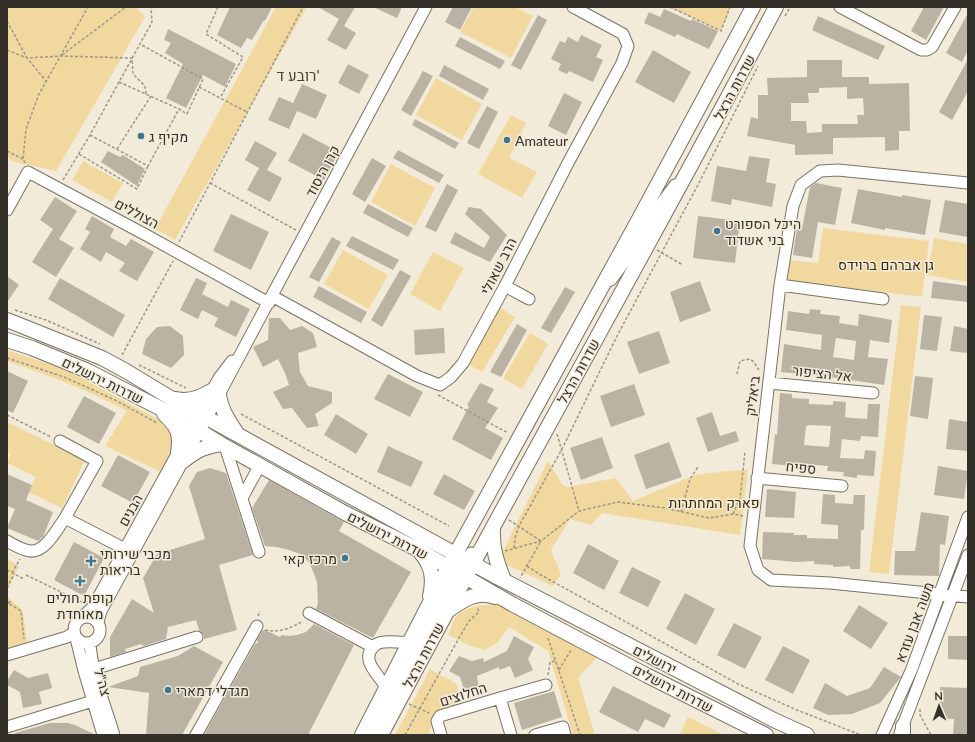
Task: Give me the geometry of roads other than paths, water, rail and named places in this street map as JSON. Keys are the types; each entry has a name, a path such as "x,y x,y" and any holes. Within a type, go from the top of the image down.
{"main road":[{"name":"שדרות הרצל","path":"362,735 428,606 457,572 464,559 528,424 753,7"},
{"name":"שדרות הרצל","path":"381,735 447,611 457,572 464,559 496,520 698,154 774,7"},
{"name":"שדרות ירושלים","path":"7,320 102,358 169,397 510,583"},
{"name":"שדרות ירושלים","path":"7,340 32,348 88,371 157,406 344,513 417,549 512,604 766,735"},
{"path":"169,397 187,400 196,399 215,393 224,413 238,434"},
{"path":"157,406 172,421 177,429 179,436 180,457 204,447 223,445"},
{"path":"496,520 492,541 494,554 510,583"},
{"path":"417,549 432,572 432,587 428,606"},
{"name":"ירושלים","path":"510,583 761,713 807,735"},
{"path":"447,611 462,600 480,594 491,595 512,604"}],"street":[{"name":"קרן היסוד","path":"196,428 215,393 244,349 426,7"},
{"name":"הרב שאולי","path":"270,299 417,376 440,385 451,377 463,363 505,286 568,163 622,63 628,46 623,34 573,7"},
{"path":"840,7 921,50 927,50 932,47 955,7"},
{"path":"657,209 679,146"},
{"path":"590,309 634,249 657,209 698,154"},
{"name":"ביאליק","path":"968,183 838,170 820,171 801,184 793,206 780,285 750,546 758,570 771,580 830,583 941,593 968,597"},
{"name":"הצוללים","path":"7,210 28,172 270,299"},
{"path":"608,318 634,249"},
{"path":"780,285 883,299"},
{"path":"505,286 529,299"},
{"name":"אל הציפור","path":"769,381 873,393"},
{"path":"464,559 483,536 550,423"},
{"name":"הבנים","path":"98,622 101,611 196,428"},
{"path":"7,541 24,550 34,552 46,544 65,518 97,461 60,441"},
{"path":"223,445 259,552"},
{"name":"הבנים","path":"81,618 93,607 125,549 180,457"},
{"path":"242,498 260,465"},
{"name":"ספיח","path":"757,478 842,486"},
{"name":"משה אבן עזרא","path":"882,735 911,671 968,517"},
{"path":"65,518 125,549"},
{"name":"משה אבן עזרא","path":"901,732 968,554"},
{"path":"371,735 457,572"},
{"path":"309,613 373,647"},
{"path":"89,617 98,622 101,630 99,637 94,642 82,642 75,635 76,623 81,618 89,617"},
{"path":"196,735 257,626"},
{"path":"7,655 75,635"},
{"name":"צה\"ל","path":"75,635 103,735"},
{"path":"94,669 197,638"},
{"path":"377,704 423,638"},
{"path":"386,688 382,680 370,666 369,655 373,647 384,642 409,642"},
{"name":"צה\"ל","path":"90,643 94,669 114,735"},
{"path":"500,698 546,685"},
{"name":"החלוצים","path":"441,735 437,721 438,718 446,713 500,698 511,735"},
{"path":"7,727 93,701"},
{"path":"535,735 563,727 566,735"}],"place":[{"name":"מקיף ג","path":"141,136"},
{"name":"Amateur","path":"507,140"},
{"name":"היכל הספורט בני אשדוד","path":"717,231"},
{"name":"מרכז קאי","path":"345,558"},
{"name":"מכבי שירותי בריאות","path":"91,561"},
{"name":"קופת חולים מאוחדת","path":"80,581"},
{"name":"מגדלי דמארי","path":"168,690"}],"district":[{"name":"רובע ד'","path":"298,75"}],"park label":[{"name":"גן אברהם ברוידס","path":"886,264"},
{"name":"פארק המחתרות","path":"714,502"}]}
